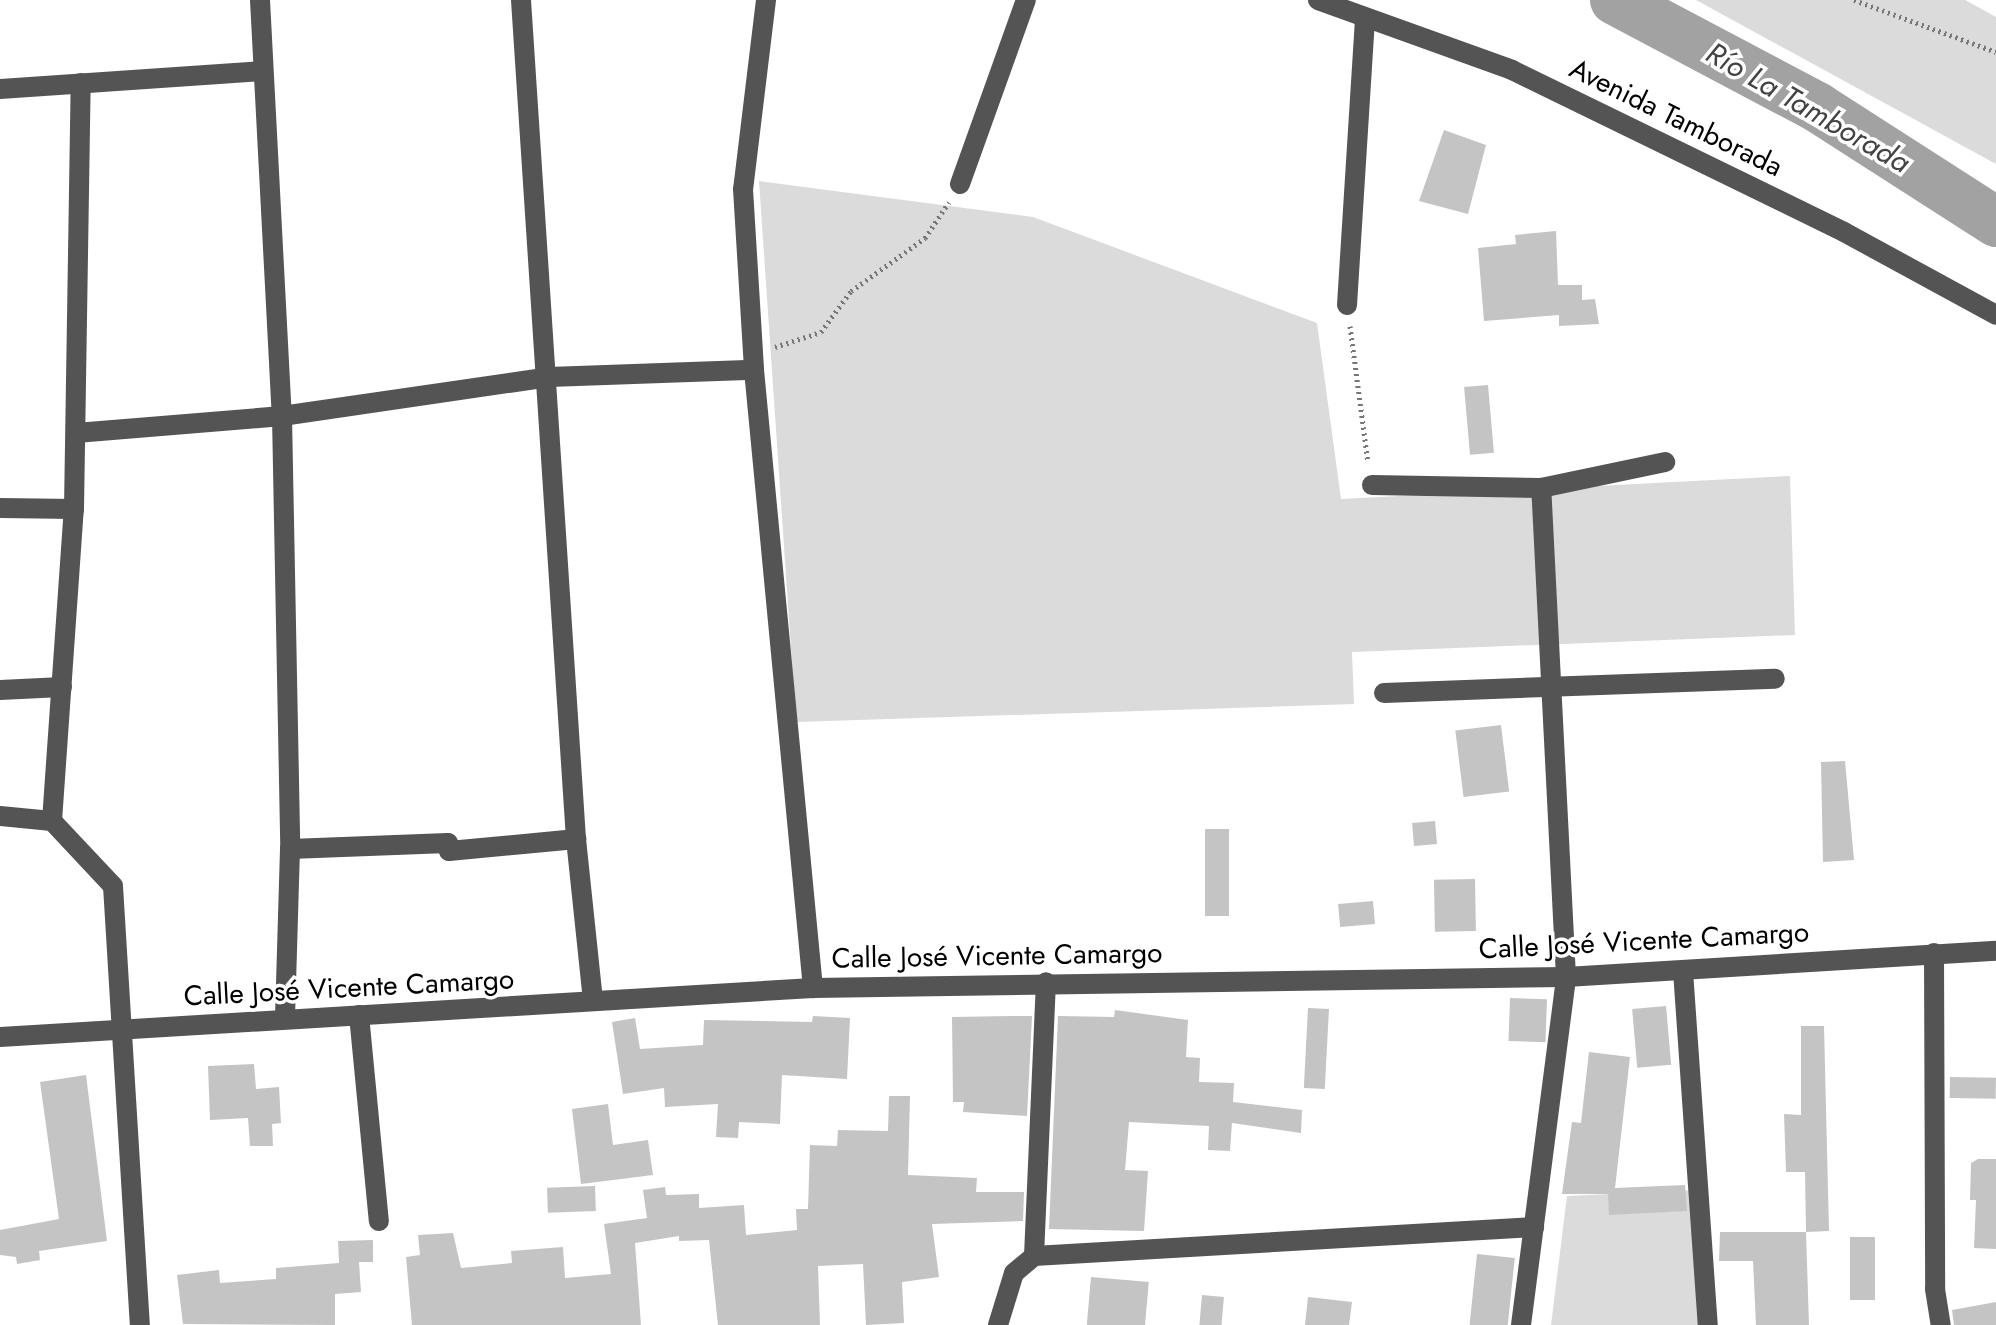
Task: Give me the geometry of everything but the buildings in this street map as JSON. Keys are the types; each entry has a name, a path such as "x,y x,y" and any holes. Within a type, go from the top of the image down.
{"street":[{"path":"260,0 261,71 282,416 290,849 285,1019"},
{"path":"521,0 549,377 576,839 593,1001"},
{"path":"766,0 743,189 754,362 813,988"},
{"path":"960,184 1026,0"},
{"name":"Avenida Tamborada","path":"1318,0 1365,21 1512,70 1844,232 1996,315"},
{"path":"1347,305 1365,21"},
{"path":"0,89 261,71"},
{"path":"52,821 74,509 81,83"},
{"path":"76,433 282,416 549,377 754,362"},
{"path":"1372,485 1541,488 1665,462"},
{"path":"1521,1325 1566,977 1541,488"},
{"path":"0,508 74,509"},
{"path":"1384,693 1775,679"},
{"path":"0,690 62,687"},
{"path":"0,816 52,821 113,886 140,1325"},
{"path":"290,849 448,843 449,851 576,839"},
{"name":"Calle José Vicente Camargo","path":"0,1037 813,988 1046,982 1566,977 1996,951"},
{"path":"1934,953 1935,1289 1941,1325"},
{"path":"1683,971 1708,1325"},
{"path":"1034,1256 1046,982"},
{"path":"359,1015 379,1221"},
{"path":"998,1325 1014,1273 1034,1256 1534,1227"}],"path":[{"path":"1854,0 1996,52"},
{"path":"754,362 821,332 851,291 925,238 960,184"},
{"path":"1347,305 1372,485"}],"shaded area":[{"path":"1696,0 1965,0 1996,17 1996,164"},
{"path":"759,181 1033,217 1317,323 1341,499 1790,476 1795,635 1352,652 1354,704 796,722"},
{"path":"1696,1190 1702,1325 1551,1325 1567,1196"}],"waterway":[{"name":"Río La Tamborada","path":"1615,0 1817,107 1996,222"}]}
